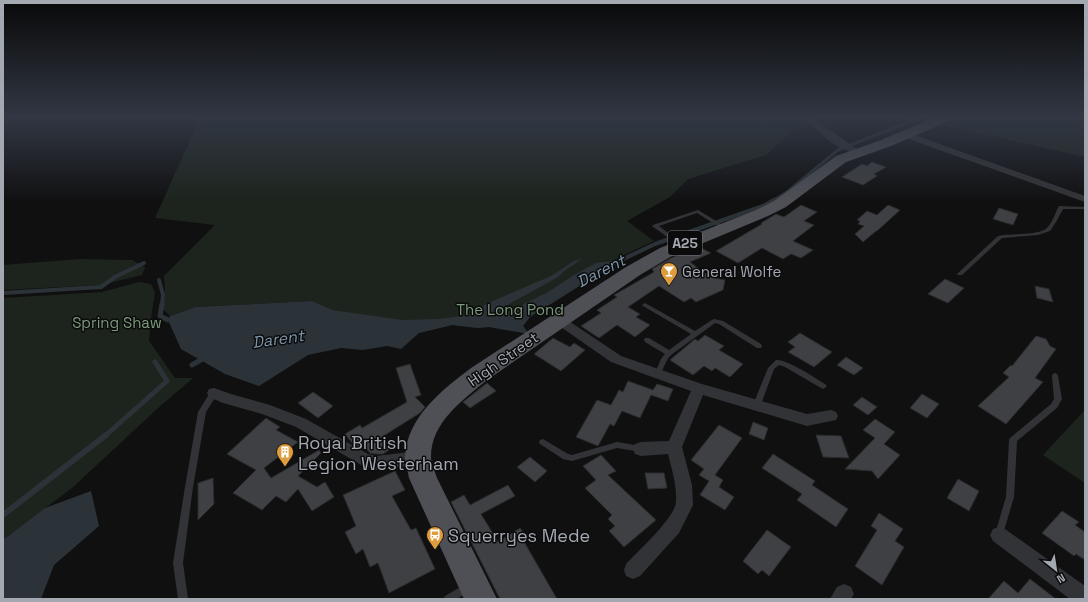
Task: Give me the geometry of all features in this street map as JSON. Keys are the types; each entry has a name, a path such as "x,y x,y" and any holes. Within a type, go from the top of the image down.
{"main road":[{"name":"A25","path":"850,148 858,146"},
{"name":"High Street","path":"477,592 423,478 418,458 421,438 437,411 455,393 479,374 633,271 666,252 678,242 718,224 762,213 780,204 796,193 823,170 841,159 850,148"}],"street":[{"path":"937,146 1085,199"},
{"path":"559,320 616,359 699,388 807,420 831,416"},
{"path":"633,570 673,527 685,505 684,485 674,447 699,388"},
{"path":"214,393 301,423 363,459 376,464 418,458"},
{"path":"641,449 674,447"},
{"path":"999,535 1085,598"}],"lane":[{"path":"960,274 1000,237 1008,234 1041,233 1048,230 1061,207 1085,208"},
{"path":"678,242 655,226 698,211 718,224"},
{"path":"645,305 695,334"},
{"path":"658,373 664,359 669,353 711,322 718,321 759,346"},
{"path":"647,340 669,353"},
{"path":"757,405 771,368 778,362 787,365 823,386"},
{"path":"999,535 1010,497 1013,469 1013,440 1054,406 1058,399 1055,376"},
{"path":"183,599 178,563 189,487 202,412 214,393"},
{"path":"543,442 566,457 572,458 617,445 641,449"},
{"path":"448,599 477,592"}],"green space":[{"name":"The Long Pond","path":"187,146 776,146 766,155 688,179 670,197 627,221 654,241 620,257 619,262 530,317 523,326 529,334 489,327 478,328 452,325 419,333 396,320 333,310 312,301 196,307 170,316 162,308 165,290 164,276 215,225 155,218"},
{"path":"1036,146 1085,146 1085,157"},
{"path":"80,259 132,260 145,267 142,275 101,285 3,290 3,265"},
{"name":"Spring Shaw","path":"139,282 151,284 155,293 149,341 175,378 193,378 158,408 72,488 3,540 3,298 102,292"},
{"path":"1085,410 1085,483 1043,455"}],"water":[{"path":"582,259 558,277 504,307 500,311 508,312 548,292 596,263 620,260 530,317 523,326 529,334 489,327 478,328 452,325 419,333 401,349 387,346 363,350 341,348 308,355 259,386 225,374 181,349 168,320 170,316 196,307 312,301 333,310 402,320 438,319 470,315 486,304 551,276 574,261"},
{"path":"91,491 99,526 54,565 41,599 3,599 3,540 45,508"}],"building":[{"path":"872,162 886,167 874,174 877,176 863,185 842,177 862,164 867,166"},
{"path":"801,205 817,212 804,221 814,225 793,241 813,250 801,258 791,254 783,259 762,248 738,263 716,251 776,214 784,217"},
{"path":"888,205 900,210 863,242 855,234 864,226 858,224 860,221 857,220 867,211 877,215"},
{"path":"999,208 1018,214 1013,225 993,219"},
{"path":"699,247 711,253 690,262 710,277 725,280 723,290 696,302 691,298 684,302 659,286 628,307 640,314 636,317 650,325 635,337 617,325 599,338 581,326 601,313 597,310 617,297 614,295 654,272 652,269 673,257"},
{"path":"945,279 964,288 948,303 928,294"},
{"path":"1035,286 1049,289 1053,302 1037,298"},
{"path":"800,333 832,352 814,367 788,352 795,347 788,342"},
{"path":"705,335 724,346 719,350 743,364 730,377 715,368 712,371 704,366 693,375 670,360 695,339 698,341"},
{"path":"1036,336 1046,339 1050,346 1056,349 1035,378 1043,382 1006,424 978,406 1009,377 1003,373 1011,365 1012,366"},
{"path":"553,338 570,347 574,343 585,350 561,371 534,354"},
{"path":"846,357 863,368 854,375 837,365"},
{"path":"410,364 421,395 415,397 425,407 420,413 380,438 389,450 383,454 370,453 365,447 362,449 353,444 345,434 360,425 362,428 407,402 396,368"},
{"path":"628,381 653,390 657,384 673,389 668,401 651,395 640,418 622,411 614,426 610,424 598,446 576,437 597,400 611,405 619,390 623,392"},
{"path":"487,383 496,391 470,408 463,402"},
{"path":"313,392 333,406 318,418 298,403"},
{"path":"922,394 939,404 927,418 910,408"},
{"path":"862,397 877,407 868,415 853,405"},
{"path":"266,418 280,427 276,430 298,442 264,468 271,478 319,450 321,453 298,476 317,487 325,482 334,497 312,511 298,489 286,502 276,496 262,510 233,493 256,470 227,454"},
{"path":"875,419 895,432 884,444 900,455 878,479 872,471 845,469 875,438 863,430"},
{"path":"753,422 768,428 764,440 749,434"},
{"path":"719,425 742,438 715,475 723,480 719,487 734,497 725,510 700,495 709,481 699,475 704,469 691,460"},
{"path":"816,435 841,436 849,458 823,457"},
{"path":"773,454 815,481 812,485 848,509 836,527 797,500 802,494 762,468"},
{"path":"601,455 616,471 608,475 656,520 624,547 609,531 615,526 608,519 612,515 585,488 596,480 583,466"},
{"path":"530,457 547,471 535,482 517,467"},
{"path":"395,471 405,490 392,496 411,530 416,528 435,569 389,593 378,563 370,567 363,549 356,554 345,532 356,526 343,495"},
{"path":"645,473 664,473 667,488 648,489"},
{"path":"213,478 214,504 198,520 198,483"},
{"path":"958,479 979,491 969,511 947,498"},
{"path":"508,485 515,496 481,514 498,542 520,528 527,537 523,540 557,599 500,599 451,502 464,495 470,505"},
{"path":"1062,511 1079,522 1075,525 1085,532 1085,560 1076,554 1074,556 1042,533"},
{"path":"879,513 903,529 895,541 904,547 882,585 855,566 877,530 871,526"},
{"path":"767,530 791,547 769,576 762,570 758,574 743,561"},
{"path":"1030,579 1056,599 988,599 1004,581 1018,593"}],"waterway":[{"name":"Darent","path":"844,148 848,146"},
{"name":"Darent","path":"772,201 787,192 838,150 844,148"},
{"name":"Darent","path":"615,263 655,244 763,206 774,200"},
{"path":"3,293 101,287 115,277 144,263"},
{"path":"159,280 163,295 162,305"},
{"path":"162,304 160,316 168,320"},
{"name":"Darent","path":"192,365 204,358"},
{"name":"Darent","path":"105,436 167,381 155,362"},
{"name":"Darent","path":"3,515 106,435"}],"place":[{"name":"General Wolfe","path":"669,286"},
{"name":"Royal British Legion Westerham","path":"285,467"},
{"name":"Squerryes Mede","path":"435,550"}]}
